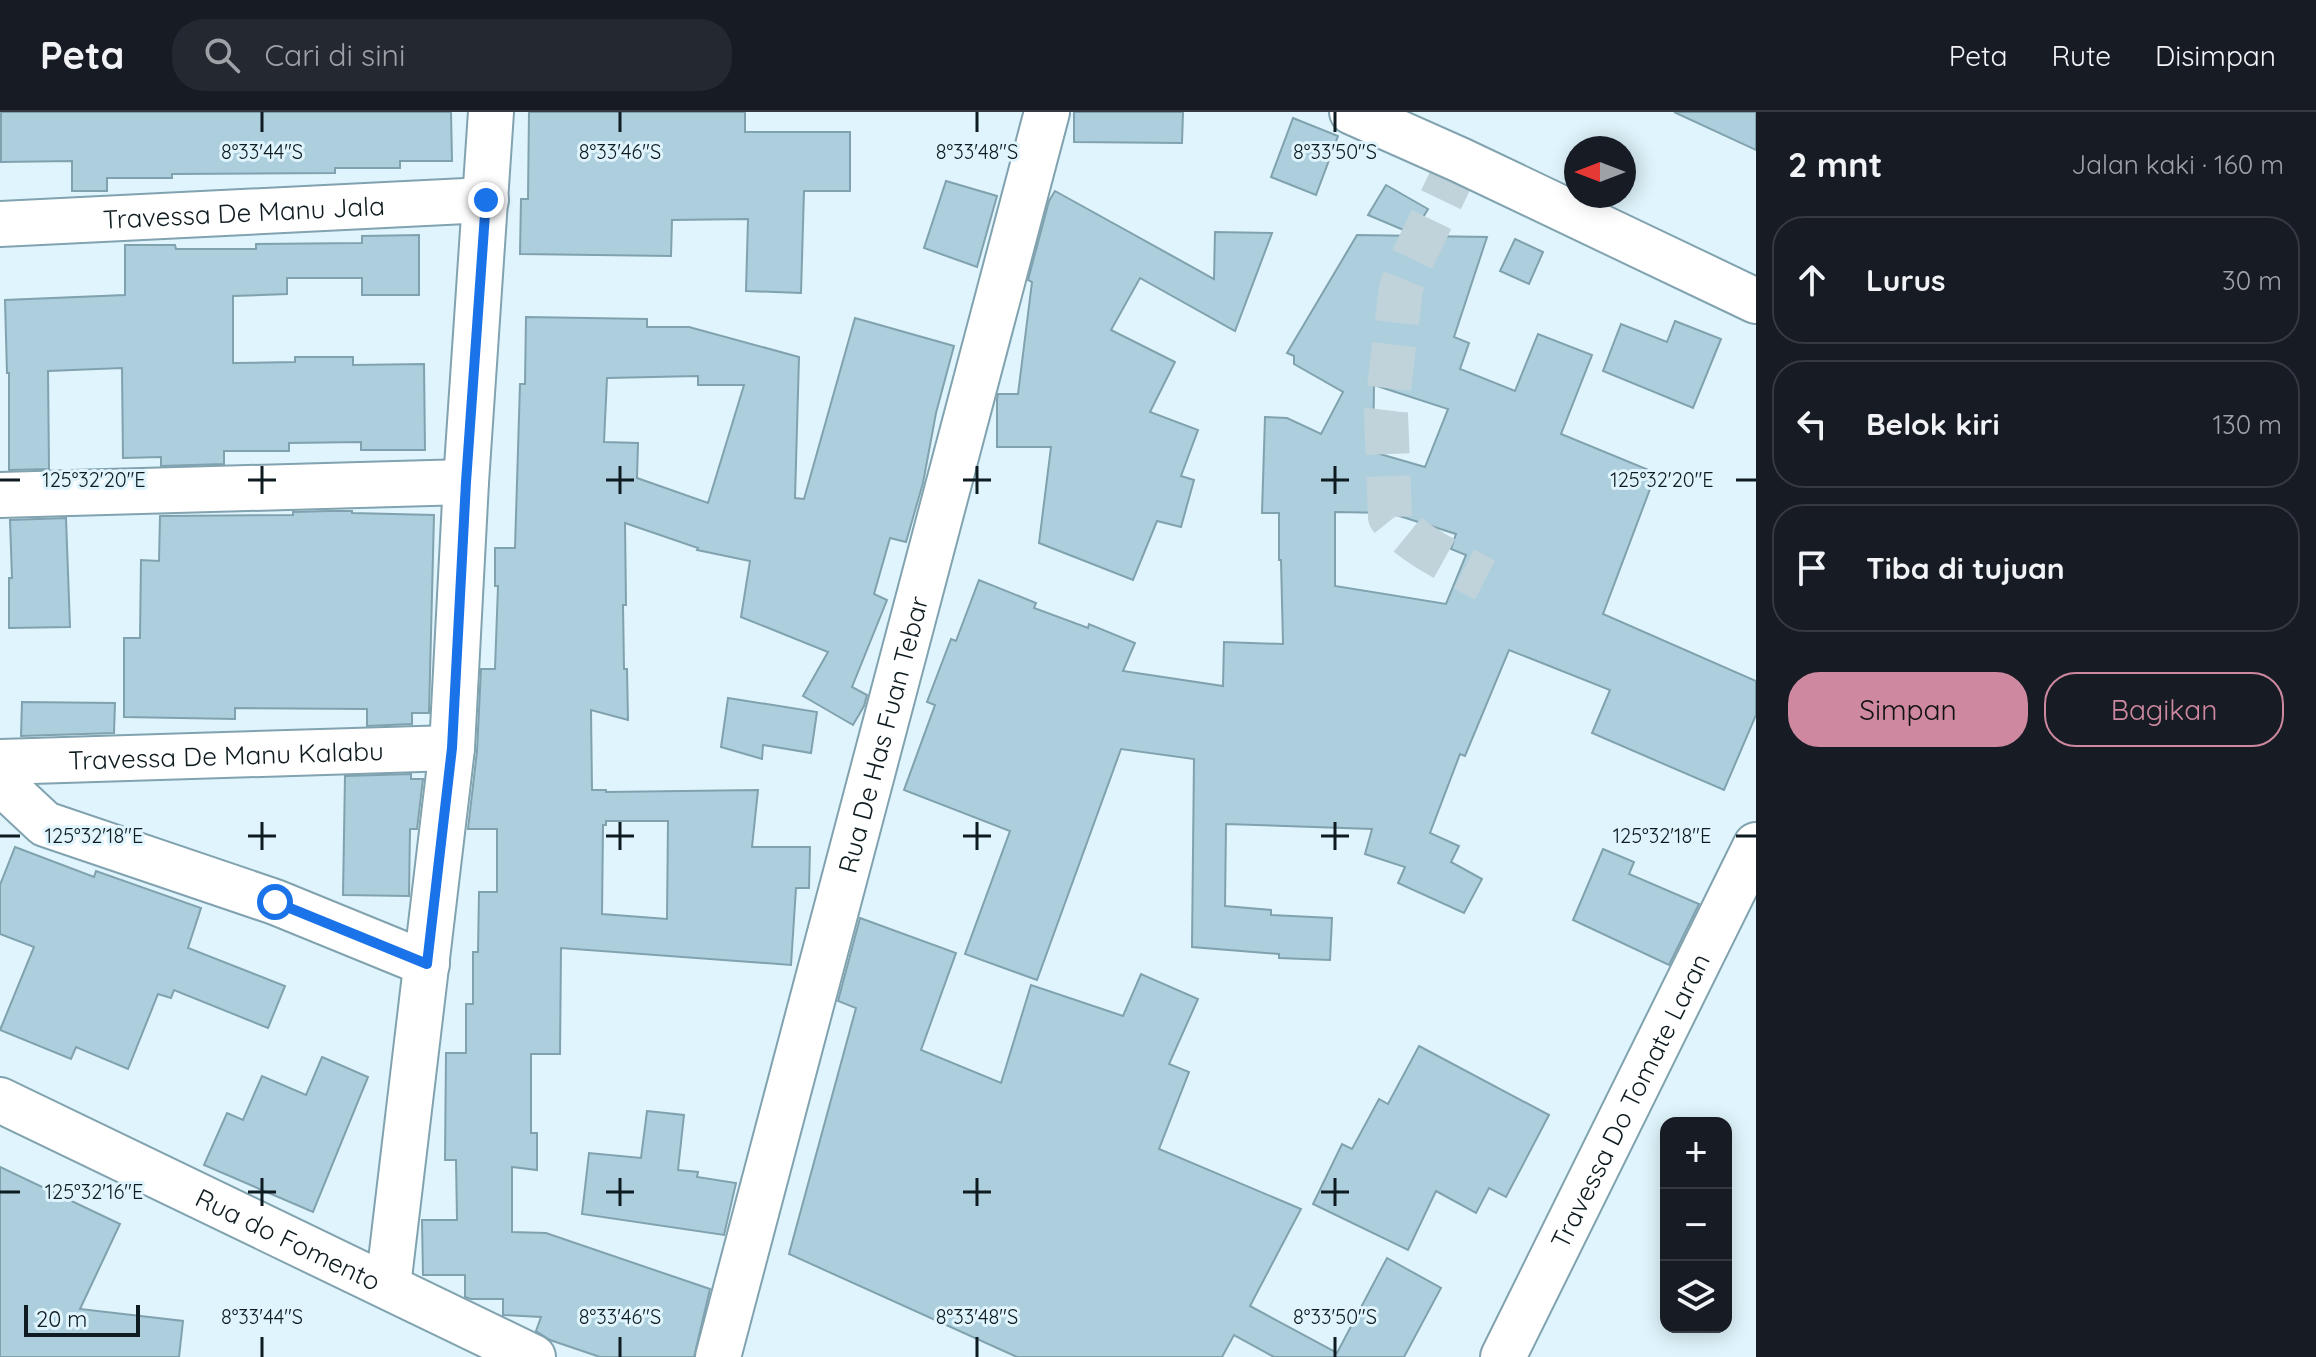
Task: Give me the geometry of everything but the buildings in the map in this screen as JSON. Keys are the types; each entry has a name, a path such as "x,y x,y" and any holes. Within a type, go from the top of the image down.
{"street":[{"path":"388,1286 452,748 491,112"},
{"name":"Rua De Has Fuan Tebar","path":"718,1357 1047,112"},
{"path":"1352,112 1756,301"},
{"name":"Travessa De Manu Jala","path":"0,224 486,200"},
{"path":"0,495 466,482"},
{"name":"Travessa De Manu Kalabu","path":"0,762 452,748"},
{"path":"0,762 15,796 45,824 275,902 427,964"},
{"name":"Travessa Do Tomate Laran","path":"1503,1357 1756,845"},
{"name":"Rua do Fomento","path":"0,1100 533,1357"}],"tunnel":[{"path":"1460,160 1401,288 1386,413 1390,517 1421,545 1485,580"}],"route":[{"path":"275,902 427,964 452,748 466,482 486,200"}]}
